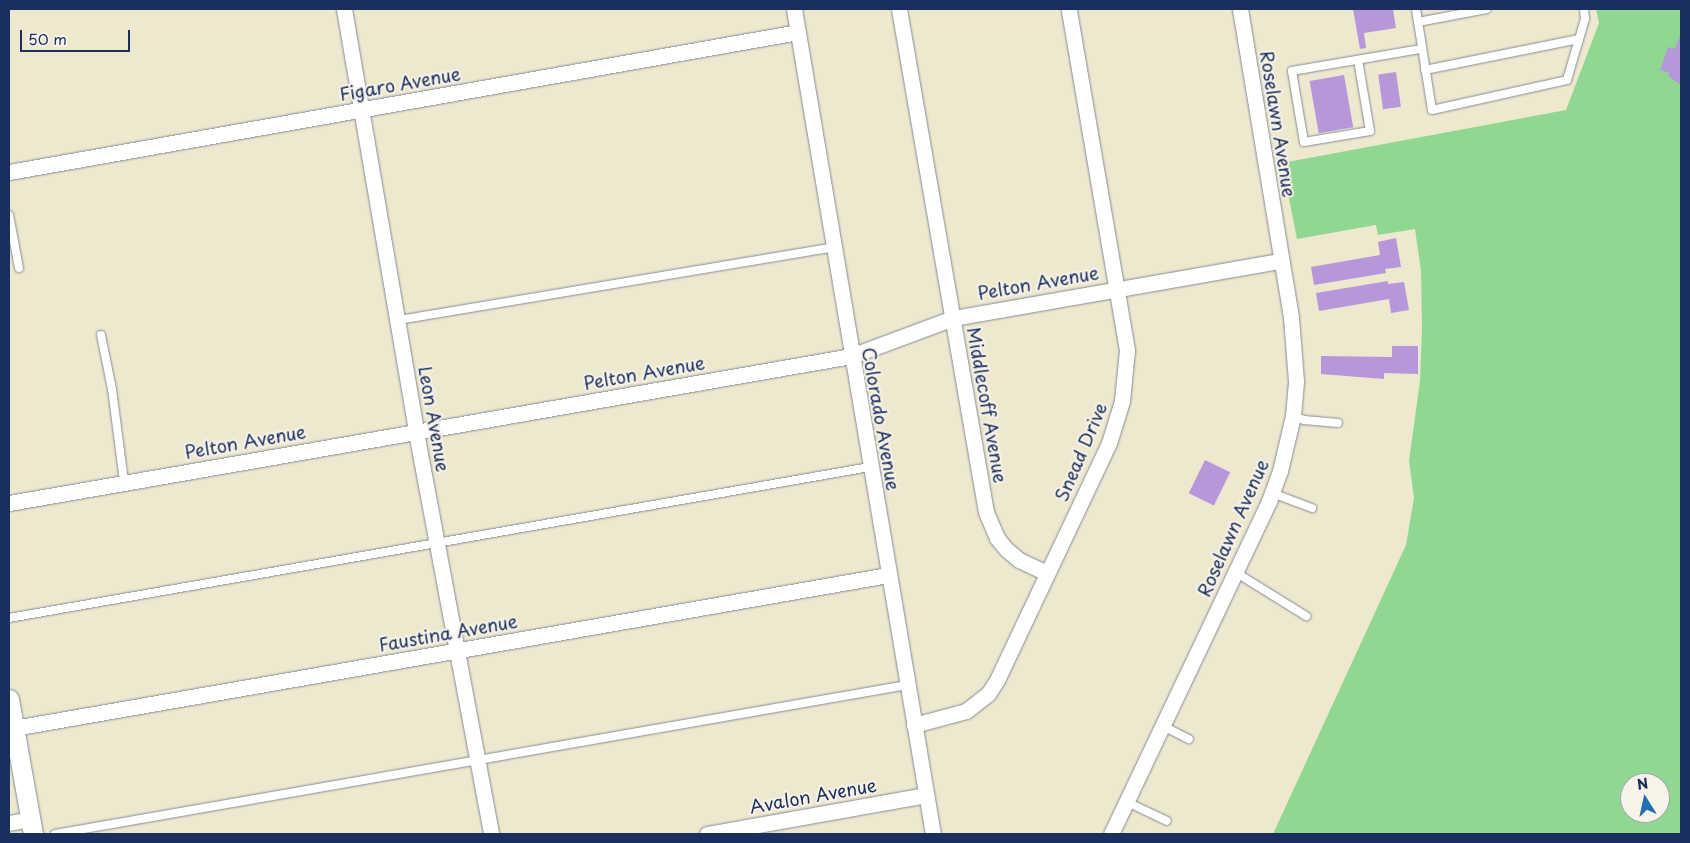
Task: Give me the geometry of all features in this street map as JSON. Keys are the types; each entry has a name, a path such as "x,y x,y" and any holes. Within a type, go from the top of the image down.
{"street":[{"name":"Colorado Avenue","path":"794,9 836,247 851,356 933,834"},
{"name":"Middlecoff Avenue","path":"899,9 990,524 1006,549 1019,560 1047,573"},
{"name":"Snead Drive","path":"914,725 966,711 988,694 1109,443 1122,401 1127,350 1118,288 1069,9"},
{"name":"Roselawn Avenue","path":"1111,834 1272,493 1280,471 1293,416 1295,352 1240,9"},
{"name":"Leon Avenue","path":"342,11 362,110 399,320 416,432 438,541 491,834"},
{"name":"Figaro Avenue","path":"9,172 798,32"},
{"name":"Pelton Avenue","path":"9,503 851,356 953,318 1281,261"},
{"name":"Faustina Avenue","path":"14,728 888,575"},
{"path":"9,699 31,827 9,823"},
{"name":"Avalon Avenue","path":"707,834 926,795"}],"lane":[{"path":"1416,9 1432,110 1567,80 1586,19 1584,9"},
{"path":"1418,22 1487,9"},
{"path":"1425,70 1580,39"},
{"path":"1358,60 1370,131 1304,142 1292,71 1421,49"},
{"path":"9,215 19,268"},
{"path":"399,320 836,247"},
{"path":"101,335 112,389 124,482"},
{"path":"1293,416 1304,420 1338,423"},
{"path":"9,618 438,541 870,467"},
{"path":"1272,493 1312,508"},
{"path":"1236,572 1306,616"},
{"path":"55,834 907,685"},
{"path":"1163,726 1189,739"},
{"path":"1127,802 1167,821"}],"green space":[{"path":"1596,9 1681,9 1681,834 1273,834 1406,545 1414,498 1409,461 1420,381 1422,328 1421,271 1415,229 1378,235 1376,225 1297,239 1282,163 1566,110 1599,23"}],"building":[{"path":"1353,9 1393,9 1396,28 1364,33 1366,48 1360,49"},
{"path":"1681,32 1681,85 1668,76 1670,73 1660,70 1668,47 1675,49"},
{"path":"1396,72 1401,107 1383,109 1378,75"},
{"path":"1344,75 1353,127 1319,133 1310,81"},
{"path":"1396,238 1401,267 1385,269 1386,273 1314,285 1311,267 1380,255 1378,242"},
{"path":"1388,281 1388,284 1404,282 1409,310 1391,313 1389,299 1319,311 1316,293"},
{"path":"1392,346 1418,346 1418,374 1384,373 1384,379 1321,374 1321,356 1392,357"},
{"path":"1205,460 1230,472 1214,506 1189,493"}]}
